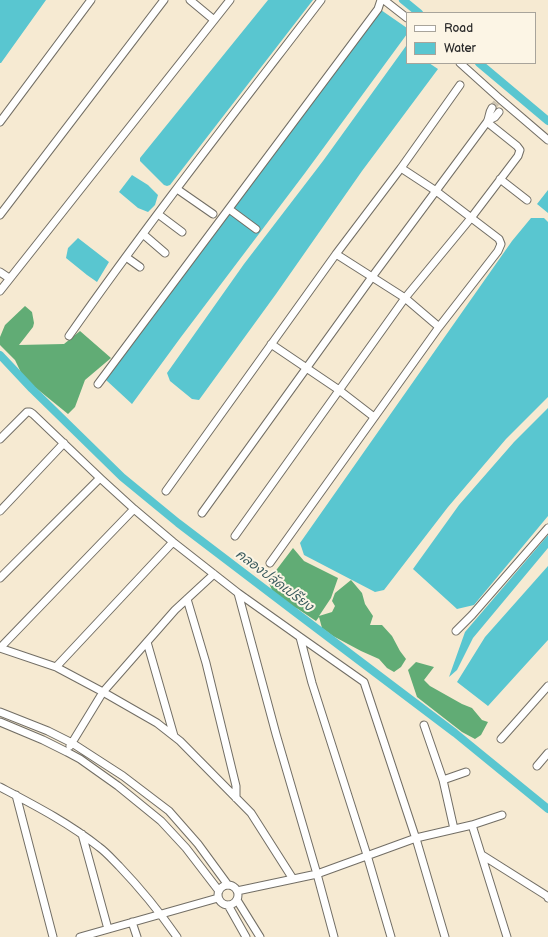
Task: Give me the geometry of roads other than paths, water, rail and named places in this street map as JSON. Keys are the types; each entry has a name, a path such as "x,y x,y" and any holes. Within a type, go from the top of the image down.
{"street":[{"path":"0,122 92,0"},
{"path":"0,215 164,0"},
{"path":"190,0 214,20"},
{"path":"0,291 230,0"},
{"path":"69,336 206,149 321,0"},
{"path":"98,384 378,10 381,0"},
{"path":"389,2 406,17"},
{"path":"461,64 496,103 548,140"},
{"path":"166,491 336,254 460,85"},
{"path":"488,121 489,112 496,103"},
{"path":"202,513 372,277 488,121 495,117 503,108"},
{"path":"235,536 405,298 471,218 518,156 520,150 517,146 488,121"},
{"path":"270,563 439,327 498,251 501,244 499,239 436,191 400,168"},
{"path":"500,179 527,200"},
{"path":"177,189 213,214"},
{"path":"229,209 256,229"},
{"path":"158,214 182,232"},
{"path":"143,234 165,253"},
{"path":"336,254 405,298 439,327"},
{"path":"126,257 140,267"},
{"path":"0,272 9,278"},
{"path":"271,344 340,390 374,418"},
{"path":"0,439 27,412 33,414 100,478 173,542 238,593 364,682 416,838 445,937"},
{"path":"0,511 64,443"},
{"path":"0,578 100,478"},
{"path":"134,509 0,648 56,667 157,723 174,736 251,813 293,879"},
{"path":"456,632 548,528"},
{"path":"56,667 173,542"},
{"path":"67,752 103,692 175,610 214,574"},
{"path":"238,593 276,734 334,937"},
{"path":"187,599 206,663 236,786 236,798"},
{"path":"300,637 312,683 368,855 391,937"},
{"path":"147,642 174,736"},
{"path":"501,739 548,686"},
{"path":"0,712 48,731 72,743 122,776 169,812 198,844 228,885 232,886 237,891 237,900 260,937"},
{"path":"0,722 43,740 80,759 118,786 161,821 186,848 219,895 222,903 228,905 237,900"},
{"path":"424,726 443,780 454,829"},
{"path":"537,766 548,753"},
{"path":"443,780 466,772"},
{"path":"0,786 41,808 101,848 139,886 177,937"},
{"path":"16,795 53,937"},
{"path":"237,891 317,874 416,838 472,825 502,815"},
{"path":"472,825 507,937"},
{"path":"82,834 108,928"},
{"path":"482,854 548,897"},
{"path":"82,937 219,895 223,886 228,885"},
{"path":"228,905 246,937"},
{"path":"132,922 137,937"}],"water":[{"path":"0,0 46,0 1,63 0,63"},
{"path":"268,0 313,0 170,185 164,185 140,161 140,158"},
{"path":"381,10 406,27 406,35 132,404 106,380 177,282"},
{"path":"406,46 406,64 430,64 438,69 362,171 276,294 199,400 192,399 170,381 167,373 244,264 323,161"},
{"path":"132,175 148,185 158,195 155,205 148,212 138,208 119,192"},
{"path":"548,190 548,213 537,204"},
{"path":"531,218 544,218 548,222 548,397 506,439 448,507 384,590 375,592 304,555 300,543 512,241"},
{"path":"78,238 109,262 97,282 66,258 68,248"},
{"path":"548,408 548,516 474,605 457,609 413,569 459,505 514,442"},
{"path":"548,535 548,548 473,638 457,670 449,677 465,632"},
{"path":"548,566 548,640 488,706 457,682 485,637"}],"waterway":[{"path":"403,0 418,12"},
{"path":"480,64 548,121"},
{"name":"คลองปลัดเปรียง","path":"0,355 32,389 122,477 178,523 455,733 548,809"}],"tunnel":[{"path":"492,108 497,102"}]}
